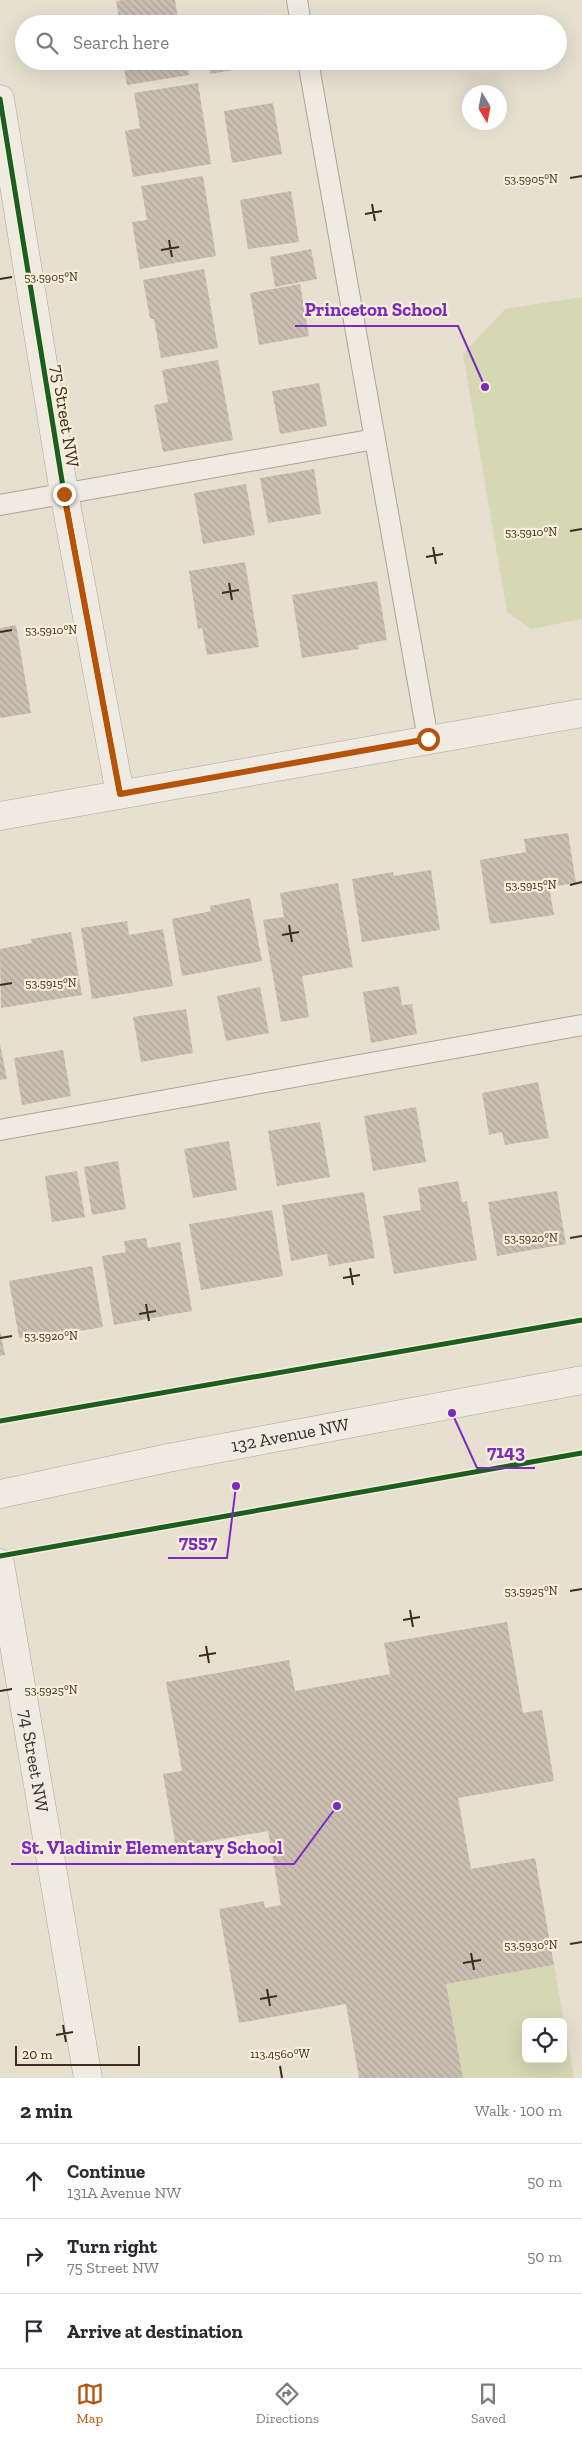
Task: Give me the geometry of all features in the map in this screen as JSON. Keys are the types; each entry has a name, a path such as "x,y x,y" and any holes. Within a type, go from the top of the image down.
{"street":[{"name":"75 Street NW","path":"0,99 7,184 120,794"},
{"path":"0,816 582,713"},
{"name":"132 Avenue NW","path":"0,1494 168,1458 582,1380"},
{"name":"74 Street NW","path":"0,1563 88,2078"}],"lane":[{"path":"297,0 300,15"},
{"path":"310,70 428,739"},
{"path":"0,505 375,439"},
{"path":"0,1130 582,1025"}],"green space":[{"path":"582,297 582,619 531,629 507,612 463,354 505,309"},
{"path":"554,1965 563,2018 522,2018 522,2063 567,2063 567,2038 574,2078 463,2078 446,1984"}],"building":[{"path":"175,0 178,15 118,15 116,1"},
{"path":"124,70 188,70 189,75 127,85"},
{"path":"209,70 233,70 210,74"},
{"path":"198,83 211,164 133,177 125,131 140,128 134,93"},
{"path":"273,103 282,154 232,163 224,111"},
{"path":"203,176 216,256 140,269 132,222 147,220 141,186"},
{"path":"291,191 299,242 248,249 240,200"},
{"path":"311,249 317,279 275,287 270,257"},
{"path":"204,269 218,348 161,358 154,319 150,319 143,280"},
{"path":"300,284 309,336 259,345 250,293"},
{"path":"218,360 233,440 163,452 154,405 168,402 162,370"},
{"path":"319,383 327,426 280,434 272,391"},
{"path":"314,469 321,514 268,523 260,478"},
{"path":"246,484 255,535 203,544 194,493"},
{"path":"245,562 259,647 207,655 202,628 198,629 189,571"},
{"path":"377,581 387,640 358,645 359,649 302,658 292,595"},
{"path":"16,625 31,713 0,718 0,628"},
{"path":"568,833 576,883 549,887 554,915 490,924 480,860 526,852 524,839"},
{"path":"431,870 440,930 362,942 352,879 393,872 394,876"},
{"path":"338,883 353,967 302,976 309,1017 281,1022 263,920 284,917 280,893"},
{"path":"250,898 262,961 182,976 172,919 211,911 210,906"},
{"path":"127,921 129,935 163,929 173,986 92,999 81,928"},
{"path":"71,932 82,995 1,1008 0,949 32,943 31,939"},
{"path":"399,986 402,1005 412,1004 417,1034 371,1043 363,992"},
{"path":"260,987 269,1033 226,1041 217,996"},
{"path":"186,1009 193,1053 141,1062 133,1017"},
{"path":"0,1044 7,1079 0,1080"},
{"path":"63,1050 71,1096 22,1105 14,1058"},
{"path":"538,1082 549,1138 505,1145 502,1132 489,1135 482,1093"},
{"path":"416,1107 426,1162 373,1171 364,1116"},
{"path":"320,1122 330,1177 277,1186 268,1131"},
{"path":"229,1141 237,1190 193,1198 184,1149"},
{"path":"118,1161 126,1209 92,1215 84,1167"},
{"path":"77,1171 85,1217 52,1222 45,1176"},
{"path":"458,1181 462,1202 467,1201 477,1260 394,1274 383,1216 421,1210 418,1188"},
{"path":"557,1191 566,1244 497,1256 488,1202"},
{"path":"364,1192 375,1258 329,1266 327,1254 291,1261 282,1205"},
{"path":"272,1210 283,1276 201,1290 189,1224"},
{"path":"146,1238 148,1248 180,1242 192,1311 114,1325 102,1256 126,1252 124,1241"},
{"path":"92,1266 103,1327 63,1334 62,1331 19,1338 9,1281"},
{"path":"0,1330 5,1355 0,1356"},
{"path":"507,1622 523,1713 542,1710 554,1781 458,1798 471,1869 535,1858 554,1965 446,1984 463,2078 359,2078 346,2004 239,2023 219,1909 264,1901 265,1908 281,1905 268,1831 176,1847 163,1774 182,1771 166,1682 289,1660 295,1691 390,1674 384,1643"}],"cycle path":[{"path":"0,99 64,493 120,794"},
{"path":"0,1421 582,1320"},
{"path":"0,1556 582,1453"}],"place":[{"name":"Princeton School","path":"485,387"},
{"name":"7143","path":"452,1413"},
{"name":"7557","path":"236,1486"},
{"name":"St. Vladimir Elementary School","path":"337,1806"}],"route":[{"path":"64,494 120,794 428,739"}]}
